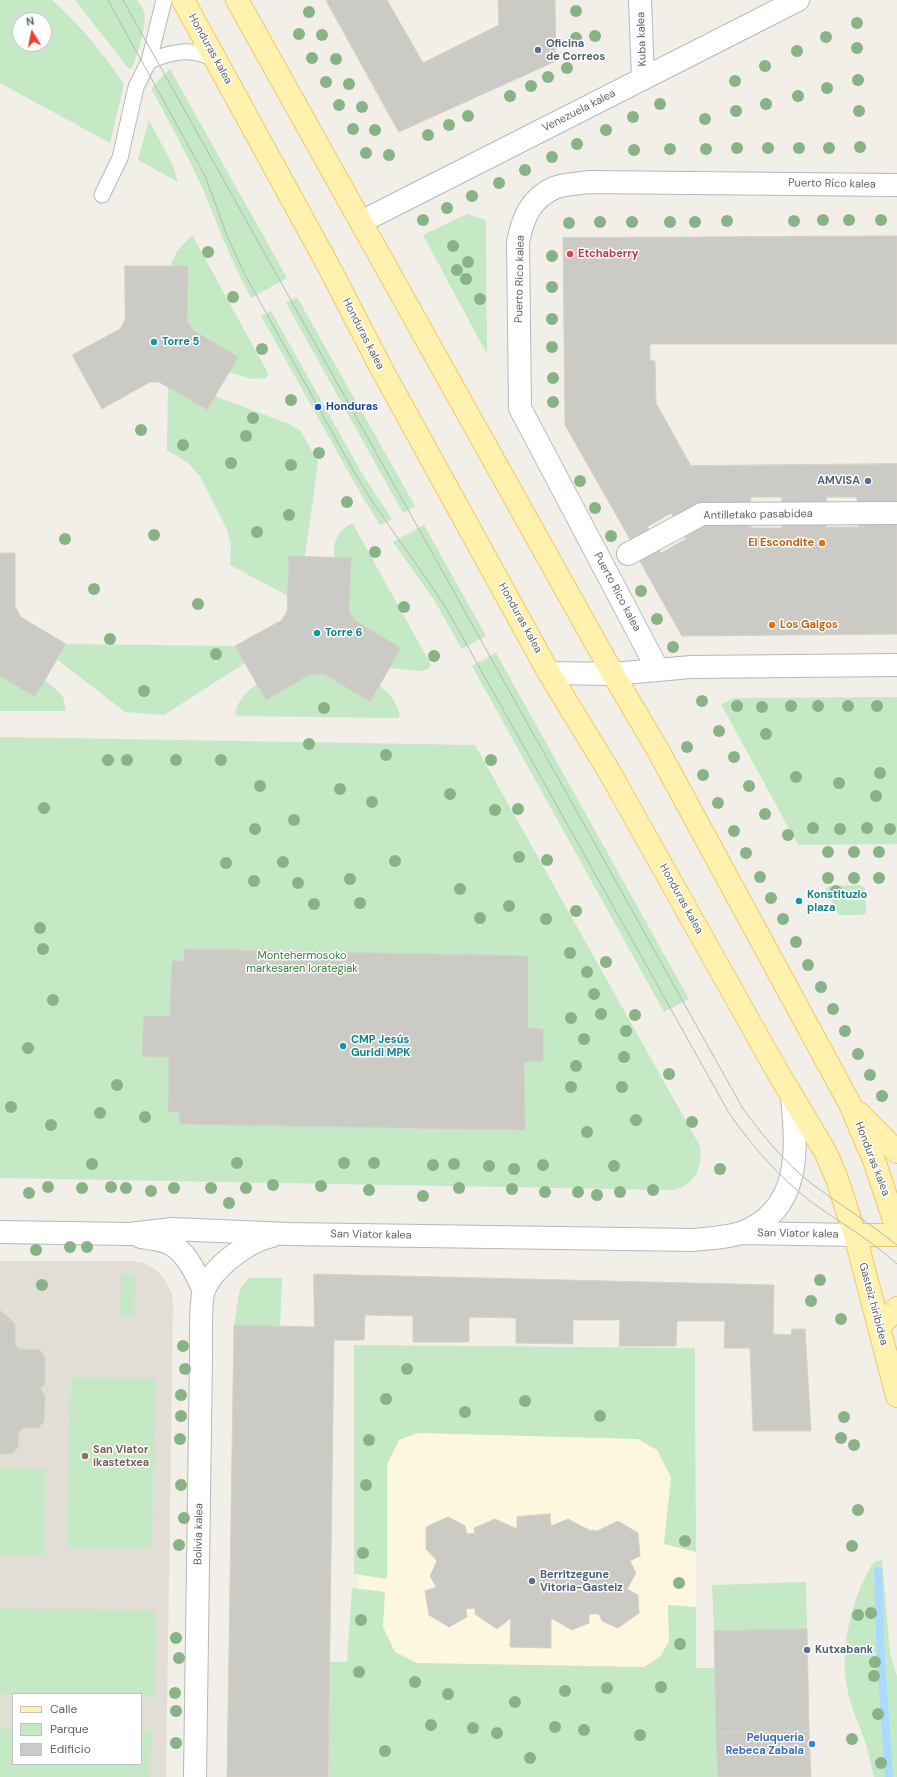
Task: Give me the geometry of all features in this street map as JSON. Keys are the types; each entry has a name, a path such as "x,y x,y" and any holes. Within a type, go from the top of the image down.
{"main road":[{"name":"Honduras kalea","path":"183,0 329,267 380,366 550,672 610,773 792,1096 826,1153 837,1179 855,1235"},
{"name":"Honduras kalea","path":"237,0 613,674 659,752 850,1104 874,1160 897,1229"},
{"path":"850,1104 897,1152"},
{"path":"855,1235 897,1235"},
{"name":"Gasteiz hiribidea","path":"855,1235 897,1396"},
{"path":"879,1327 897,1308"}],"street":[{"name":"Kuba kalea","path":"640,0 643,78"},
{"name":"Venezuela kalea","path":"361,222 798,0"},
{"name":"Puerto Rico kalea","path":"658,670 520,408 518,242 523,220 535,202 554,188 588,182 897,185"},
{"name":"Antilletako pasabidea","path":"628,554 702,514 897,513"},
{"path":"550,672 613,674 691,667 897,665"},
{"name":"San Viator kalea","path":"741,1233 774,1212 790,1183 796,1140 792,1096"},
{"name":"San Viator kalea","path":"0,1232 130,1234 172,1229 281,1234 693,1240 741,1233 855,1235"},
{"name":"Bolivia kalea","path":"130,1234 165,1241 180,1251 190,1263 204,1291 201,1371 195,1777"},
{"path":"204,1291 223,1264 238,1251 264,1238 281,1234"}],"lane":[{"path":"102,195 120,158 136,87 149,60 164,0"},
{"path":"149,60 165,53 175,52 190,52 206,55 216,60"}],"shaded area":[{"name":"San Viator ikastetxea","path":"0,1261 131,1261 144,1263 158,1271 172,1294 166,1777 0,1777"},
{"path":"362,1364 696,1371 696,1668 357,1662"}],"green space":[{"path":"0,0 52,0 72,19 108,61 124,84 110,143 0,83"},
{"path":"75,0 137,0 144,11 145,17 141,40 132,69 128,68"},
{"path":"170,69 287,278 251,298 231,257 202,187 152,90 153,86"},
{"path":"149,120 174,168 178,182 138,160"},
{"path":"467,214 486,220 487,354 423,235"},
{"path":"192,235 267,371 268,375 266,378 252,379 229,372 238,357 193,330 187,321 170,266 177,251"},
{"path":"297,297 415,506 403,513 286,303"},
{"path":"271,311 364,477 392,519 380,525 362,496 261,316"},
{"path":"168,387 206,410 215,396 289,424 300,430 318,462 305,557 289,557 288,596 230,565 231,545 227,529 200,476 187,462 167,450"},
{"path":"350,524 353,524 431,665 428,669 419,671 389,668 401,648 362,626 351,616 337,573 334,554 337,538 342,530"},
{"path":"424,525 486,636 462,649 434,600 393,542"},
{"path":"66,644 235,646 245,663 164,715 125,712 58,660"},
{"path":"496,653 689,999 664,1012 472,666"},
{"path":"311,674 324,674 370,702 379,685 392,698 400,715 398,718 237,716 235,712 239,703 246,693 257,684 266,700"},
{"path":"0,676 35,697 45,680 63,696 66,711 0,711"},
{"path":"897,697 897,844 798,845 721,704 734,698"},
{"name":"Montehermosoko markesaren lorategiak","path":"0,737 475,745 700,1146 700,1161 695,1175 686,1185 672,1190 0,1178"},
{"path":"860,885 865,888 866,913 861,915 839,915 826,890 829,886"},
{"path":"121,1274 135,1275 134,1317 120,1317"},
{"path":"249,1278 282,1278 280,1326 234,1325 240,1289"},
{"path":"354,1345 695,1348 696,1552 664,1544 671,1477 657,1450 638,1439 418,1433 399,1440 387,1464 387,1579 354,1574"},
{"path":"71,1378 155,1379 152,1548 67,1547"},
{"path":"0,1468 46,1469 43,1556 0,1555"},
{"path":"882,1560 890,1653 897,1676 897,1777 874,1777 866,1744 850,1699 845,1676 846,1642 853,1607 866,1575 874,1562"},
{"path":"806,1582 807,1629 714,1631 712,1585"},
{"path":"352,1588 385,1592 383,1627 395,1652 417,1663 644,1667 660,1657 669,1641 668,1605 696,1607 696,1668 715,1668 718,1777 328,1777 330,1662 347,1662"},
{"path":"0,1608 156,1611 154,1697 142,1697 142,1693 0,1694"},
{"path":"0,1728 12,1728 12,1765 142,1765 142,1730 151,1731 150,1777 0,1777"}],"building":[{"path":"326,0 387,0 423,63 499,25 498,0 555,0 556,61 399,132"},
{"path":"897,236 897,344 650,344 650,360 655,361 656,403 701,484 623,527 565,425 563,238"},
{"name":"Torre 5","path":"125,266 188,266 187,321 193,330 238,357 207,410 159,382 150,382 102,409 72,355 120,329 125,320"},
{"path":"897,464 897,503 857,503 857,497 826,497 827,503 782,503 782,497 751,497 750,503 700,503 674,517 671,513 647,527 650,531 631,541 623,527 701,484 691,466"},
{"path":"858,521 897,521 897,634 682,636 638,558 658,547 661,553 686,539 683,534 704,522 751,522 751,528 782,528 782,522 826,522 826,527 858,527"},
{"path":"0,553 15,553 15,606 21,617 66,644 35,697 0,676"},
{"name":"Torre 6","path":"289,556 351,558 349,610 354,620 401,648 370,702 324,674 311,674 266,700 235,646 282,620 287,611"},
{"name":"CMP Jesús Guridi MPK","path":"184,949 528,956 528,1028 543,1029 543,1061 524,1062 525,1130 180,1124 179,1111 168,1112 169,1057 142,1056 144,1016 170,1016 172,961 184,961"},
{"path":"314,1274 774,1285 773,1334 791,1335 792,1329 805,1329 811,1431 753,1431 750,1348 724,1348 725,1321 677,1321 676,1346 619,1346 620,1320 573,1320 573,1344 516,1343 516,1318 469,1317 469,1342 413,1342 413,1316 365,1315 364,1340 334,1340 328,1777 227,1777 234,1325 314,1327"},
{"path":"0,1310 15,1324 15,1345 19,1349 40,1350 45,1357 45,1384 40,1389 45,1395 44,1422 38,1428 23,1428 18,1434 18,1447 11,1454 0,1454"},
{"name":"Berritzegune Vitoria-Gasteiz","path":"550,1514 551,1526 568,1519 589,1530 597,1531 618,1521 638,1533 640,1556 630,1561 636,1573 627,1589 638,1595 639,1613 618,1628 602,1621 599,1614 589,1614 589,1623 572,1630 551,1618 551,1648 510,1647 511,1618 497,1629 475,1614 475,1608 466,1609 467,1617 449,1627 429,1615 425,1591 436,1587 430,1576 437,1561 426,1549 426,1527 448,1517 465,1526 467,1534 475,1533 474,1528 495,1519 517,1529 517,1517"},
{"path":"807,1629 809,1731 716,1733 714,1631"},
{"path":"809,1731 811,1777 718,1777 716,1733"}],"waterway":[{"path":"878,1571 881,1660 889,1777"}],"tram line":[{"path":"108,0 205,176 228,238 244,273 357,477 449,613 729,1113 756,1149 776,1171 798,1191 810,1201 866,1239 897,1264"},
{"path":"123,0 742,1107 774,1148 802,1176 897,1245"}],"place":[{"name":"Oficina de Correos","path":"538,50"},
{"name":"Etchaberry","path":"570,254"},
{"name":"Torre 5","path":"154,342"},
{"name":"Honduras","path":"318,407"},
{"name":"AMVISA","path":"868,481"},
{"name":"El Escondite","path":"822,543"},
{"name":"Los Galgos","path":"772,625"},
{"name":"Torre 6","path":"317,633"},
{"name":"Konstituzio plaza","path":"799,901"},
{"name":"CMP Jesús Guridi MPK","path":"343,1046"},
{"name":"San Viator ikastetxea","path":"85,1456"},
{"name":"Berritzegune Vitoria-Gasteiz","path":"532,1581"},
{"name":"Kutxabank","path":"807,1650"},
{"name":"Peluquería Rebeca Zabala","path":"812,1744"}]}
